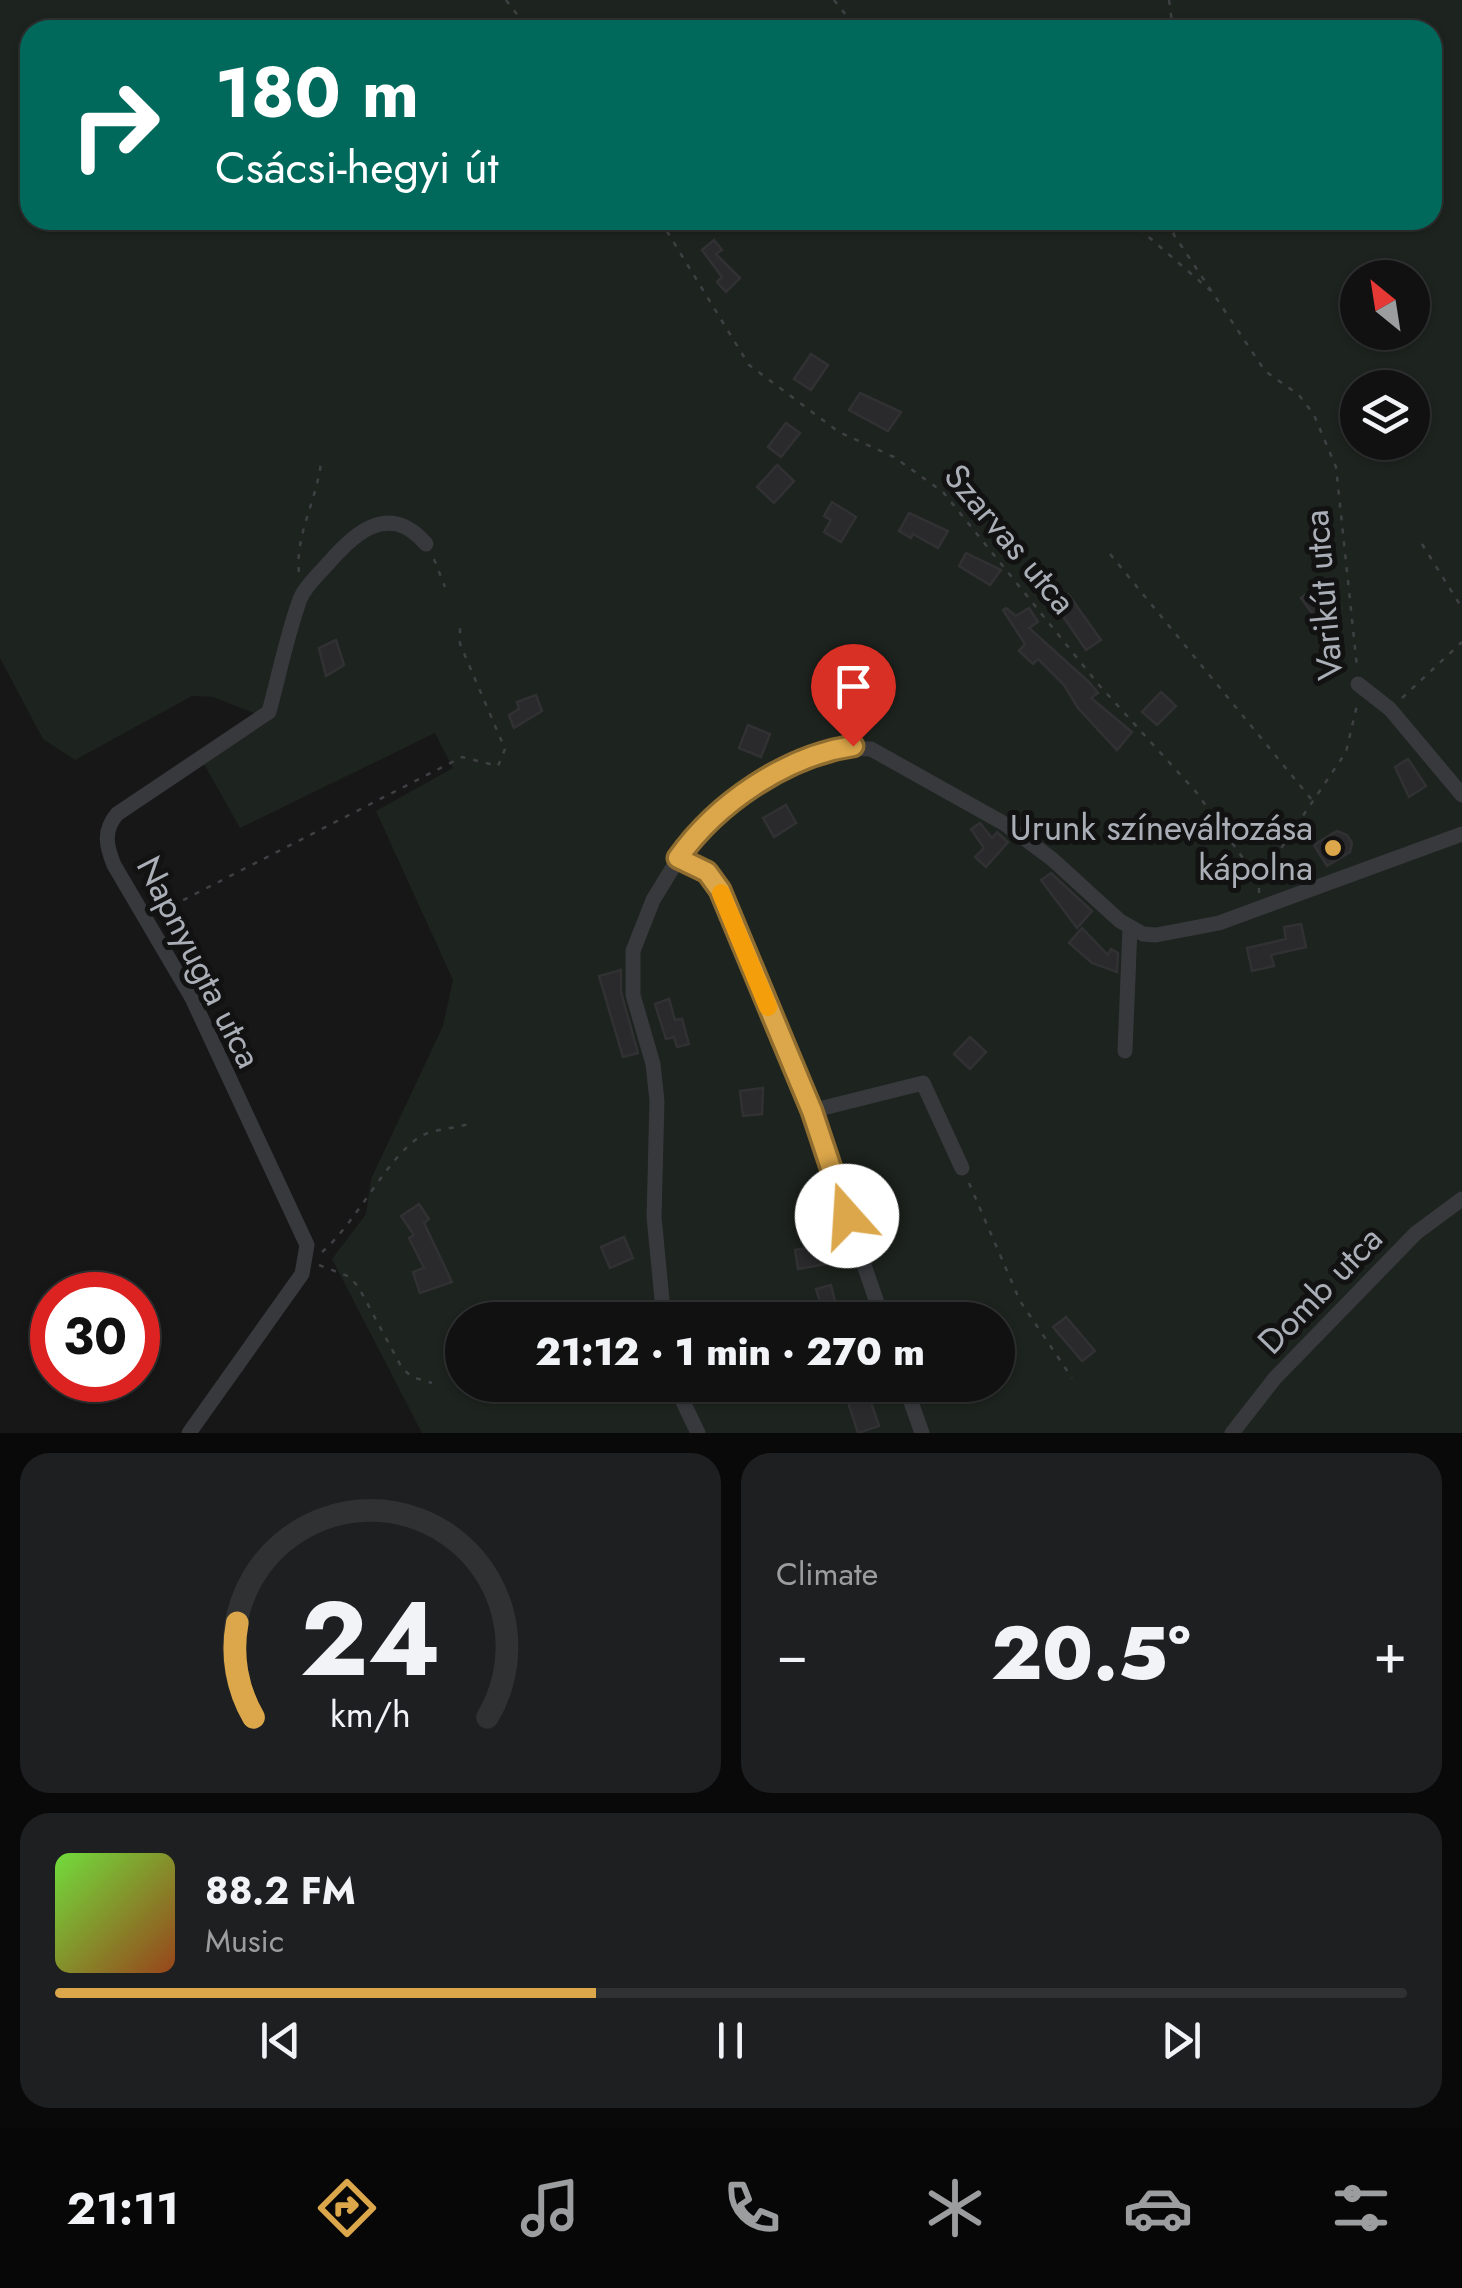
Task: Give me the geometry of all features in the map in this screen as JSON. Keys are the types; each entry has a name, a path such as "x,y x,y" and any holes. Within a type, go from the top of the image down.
{"street":[{"name":"Napnyugta utca","path":"306,1266 307,1245 192,998 114,865 108,849 108,825 117,814 268,712 302,594 364,528 387,524 418,535 426,544"},
{"path":"1358,684 1390,709 1462,796"},
{"path":"662,1302 654,1217 657,1101 631,975 639,936 678,858 706,825 765,780 812,756 853,746 891,759 1005,824 1130,928 1144,934 1172,934 1218,923 1258,904 1462,834"},
{"path":"678,858 707,872 720,890 812,1111 877,1302"},
{"path":"1125,1051 1130,928"},
{"path":"812,1111 923,1083 962,1168"},
{"name":"Domb utca","path":"1232,1433 1276,1378 1416,1234 1462,1199"},
{"path":"190,1433 306,1266"},
{"path":"682,1402 698,1433"},
{"path":"911,1402 922,1433"}],"path":[{"path":"506,0 521,20"},
{"path":"834,0 850,20"},
{"name":"Szarvas utca","path":"666,230 749,365 840,432 894,457 944,492 1099,684 1197,793 1259,881"},
{"path":"1141,230 1216,295"},
{"path":"1173,230 1216,295"},
{"name":"Varikút utca","path":"1216,295 1265,371 1299,395 1314,414 1327,442 1336,467 1358,684 1352,739 1314,803 1259,881"},
{"path":"302,594 297,552 318,488 320,462"},
{"path":"426,544 446,587"},
{"path":"1422,544 1462,608"},
{"path":"1110,554 1314,803"},
{"path":"147,922 462,757 498,766 504,749 460,644 460,624"},
{"path":"1390,709 1462,642"},
{"path":"1258,904 1259,881"},
{"path":"306,1266 354,1221 408,1146 429,1132 468,1124"},
{"path":"962,1168 1020,1301 1072,1378"},
{"path":"306,1266 330,1266 350,1277 402,1368 412,1377 432,1383"}],"shaded area":[{"path":"0,0 1462,0 1462,1433 422,1433 332,1259 366,1214 371,1179 443,1026 453,980 376,811 453,768 435,733 240,828 204,764 271,720 213,697 192,696 75,760 43,739 0,658"}],"building":[{"path":"714,240 722,250 716,254 740,278 726,292 717,282 722,277 702,250"},
{"path":"811,354 828,365 811,390 794,379"},
{"path":"860,393 901,412 888,431 849,410"},
{"path":"786,423 800,433 781,457 768,447"},
{"path":"777,465 794,481 774,503 757,487"},
{"path":"832,502 856,517 841,542 824,532 831,520 824,516"},
{"path":"909,513 948,531 938,548 899,531"},
{"path":"966,553 1001,570 990,585 959,566"},
{"path":"1322,582 1341,608 1333,614 1341,625 1328,635 1301,598"},
{"path":"1068,594 1101,640 1086,650 1054,603"},
{"path":"1006,608 1016,616 1029,608 1038,622 1029,628 1089,682 1098,693 1091,698 1132,732 1117,750 1078,708 1064,685 1038,659 1033,664 1019,651 1025,644 1003,610"},
{"path":"336,640 344,665 326,676 319,648"},
{"path":"1161,692 1176,706 1157,725 1142,712"},
{"path":"536,695 542,711 514,728 509,715 519,709 517,702"},
{"path":"748,725 770,734 761,757 739,748"},
{"path":"1408,759 1426,786 1409,797 1395,767"},
{"path":"786,805 796,823 774,837 763,818"},
{"path":"980,823 992,838 997,832 1008,842 986,867 975,857 984,848 971,829"},
{"name":"Urunk színeváltozása kápolna","path":"1337,831 1347,835 1352,843 1350,852 1327,866 1314,845"},
{"path":"1051,873 1092,911 1077,928 1041,880"},
{"path":"1301,924 1306,947 1271,955 1274,966 1252,971 1247,948 1286,939 1284,927"},
{"path":"1082,928 1108,955 1111,949 1118,953 1117,972 1092,963 1069,943"},
{"path":"621,970 621,992 638,1053 623,1057 599,976"},
{"path":"669,999 675,1020 682,1019 689,1044 677,1047 674,1037 666,1039 655,1004"},
{"path":"970,1037 986,1052 970,1069 954,1054"},
{"path":"763,1088 762,1114 743,1116 740,1091"},
{"path":"887,1188 894,1199 887,1203 893,1214 869,1228 857,1204"},
{"path":"419,1204 429,1219 424,1223 452,1282 420,1293 413,1272 424,1268 409,1238 414,1235 401,1216"},
{"path":"624,1237 633,1258 610,1268 601,1247"},
{"path":"823,1245 826,1264 798,1269 795,1250"},
{"path":"831,1285 835,1302 820,1302 816,1289"},
{"path":"1066,1317 1095,1351 1082,1361 1053,1327"},
{"path":"848,1402 871,1402 879,1426 858,1433"}],"slow traffic":[{"path":"721,893 768,1007"}],"place":[{"name":"Urunk színeváltozása kápolna","path":"1333,848"}],"route":[{"path":"847,1216 812,1111 720,890 707,872 678,858 706,825 765,780 812,756 853,746"}]}
